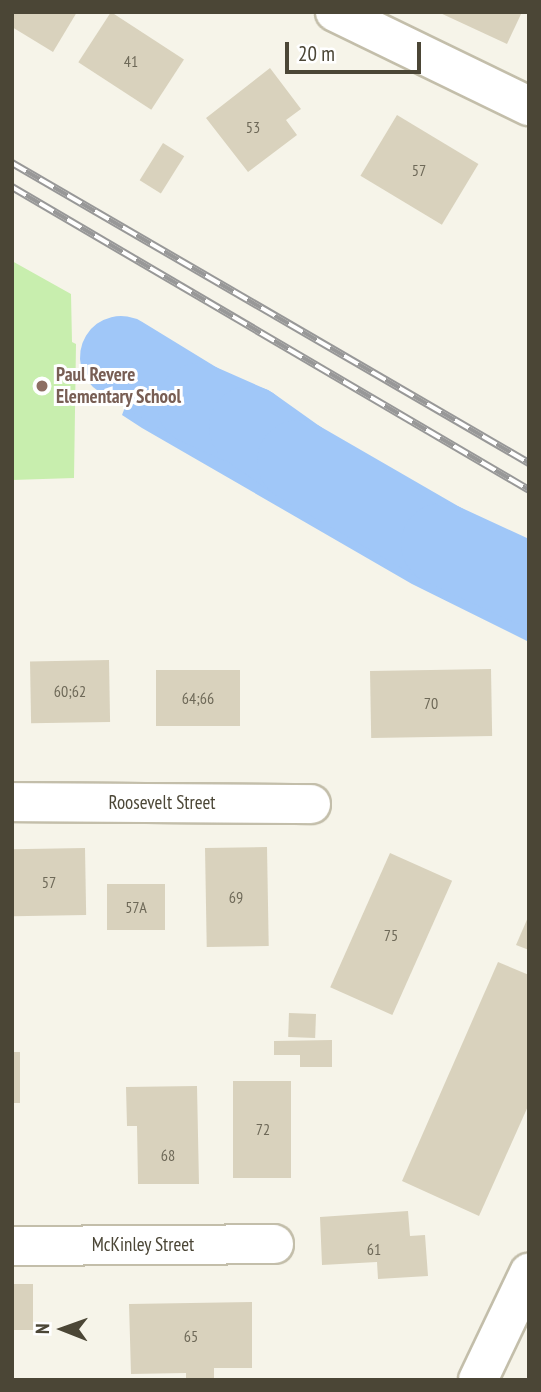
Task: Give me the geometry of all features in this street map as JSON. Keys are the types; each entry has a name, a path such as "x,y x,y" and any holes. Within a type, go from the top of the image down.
{"street":[{"path":"335,12 529,106"},
{"name":"Roosevelt Street","path":"12,802 311,804"},
{"name":"McKinley Street","path":"12,1246 274,1244"},
{"path":"478,1380 529,1273"}],"green space":[{"name":"Paul Revere Elementary School","path":"12,261 71,294 72,342 76,344 74,478 12,480"}],"water":[{"path":"137,376 285,464 453,546 527,590 529,642 412,584 122,415"}],"building":[{"path":"12,12 77,12 53,52 12,27"},
{"path":"111,12 184,59 151,110 78,62"},
{"path":"438,12 522,12 507,44"},
{"path":"270,68 301,109 286,120 297,135 248,172 206,118"},
{"path":"397,115 478,164 442,225 360,176"},
{"path":"163,143 184,156 161,194 140,180"},
{"path":"109,660 110,722 31,723 30,661"},
{"path":"491,669 492,736 371,738 370,671"},
{"path":"156,670 240,670 240,726 156,726"},
{"path":"267,847 269,946 207,947 205,848"},
{"path":"85,848 86,915 13,916 12,849"},
{"path":"390,853 452,881 392,1015 330,987"},
{"path":"107,884 165,884 165,930 107,930"},
{"path":"529,915 529,950 516,945"},
{"path":"498,962 529,975 529,1104 479,1216 402,1181"},
{"path":"289,1013 316,1014 315,1038 288,1037"},
{"path":"332,1040 332,1067 300,1067 300,1055 274,1055 274,1041"},
{"path":"12,1052 20,1052 20,1103 12,1103"},
{"path":"233,1081 291,1081 291,1178 233,1178"},
{"path":"197,1086 199,1184 138,1184 137,1126 127,1126 126,1087"},
{"path":"408,1211 410,1236 425,1235 428,1276 378,1279 377,1262 322,1265 320,1217"},
{"path":"12,1284 33,1284 33,1330 12,1330"},
{"path":"252,1302 252,1368 214,1368 214,1380 186,1380 186,1373 131,1374 129,1304"}],"waterway":[{"path":"121,357 198,404 250,427 298,461 442,544 529,584"}],"railway":[{"path":"12,163 529,463"},
{"path":"12,187 529,490"}],"place":[{"name":"Paul Revere Elementary School","path":"42,386"}]}
